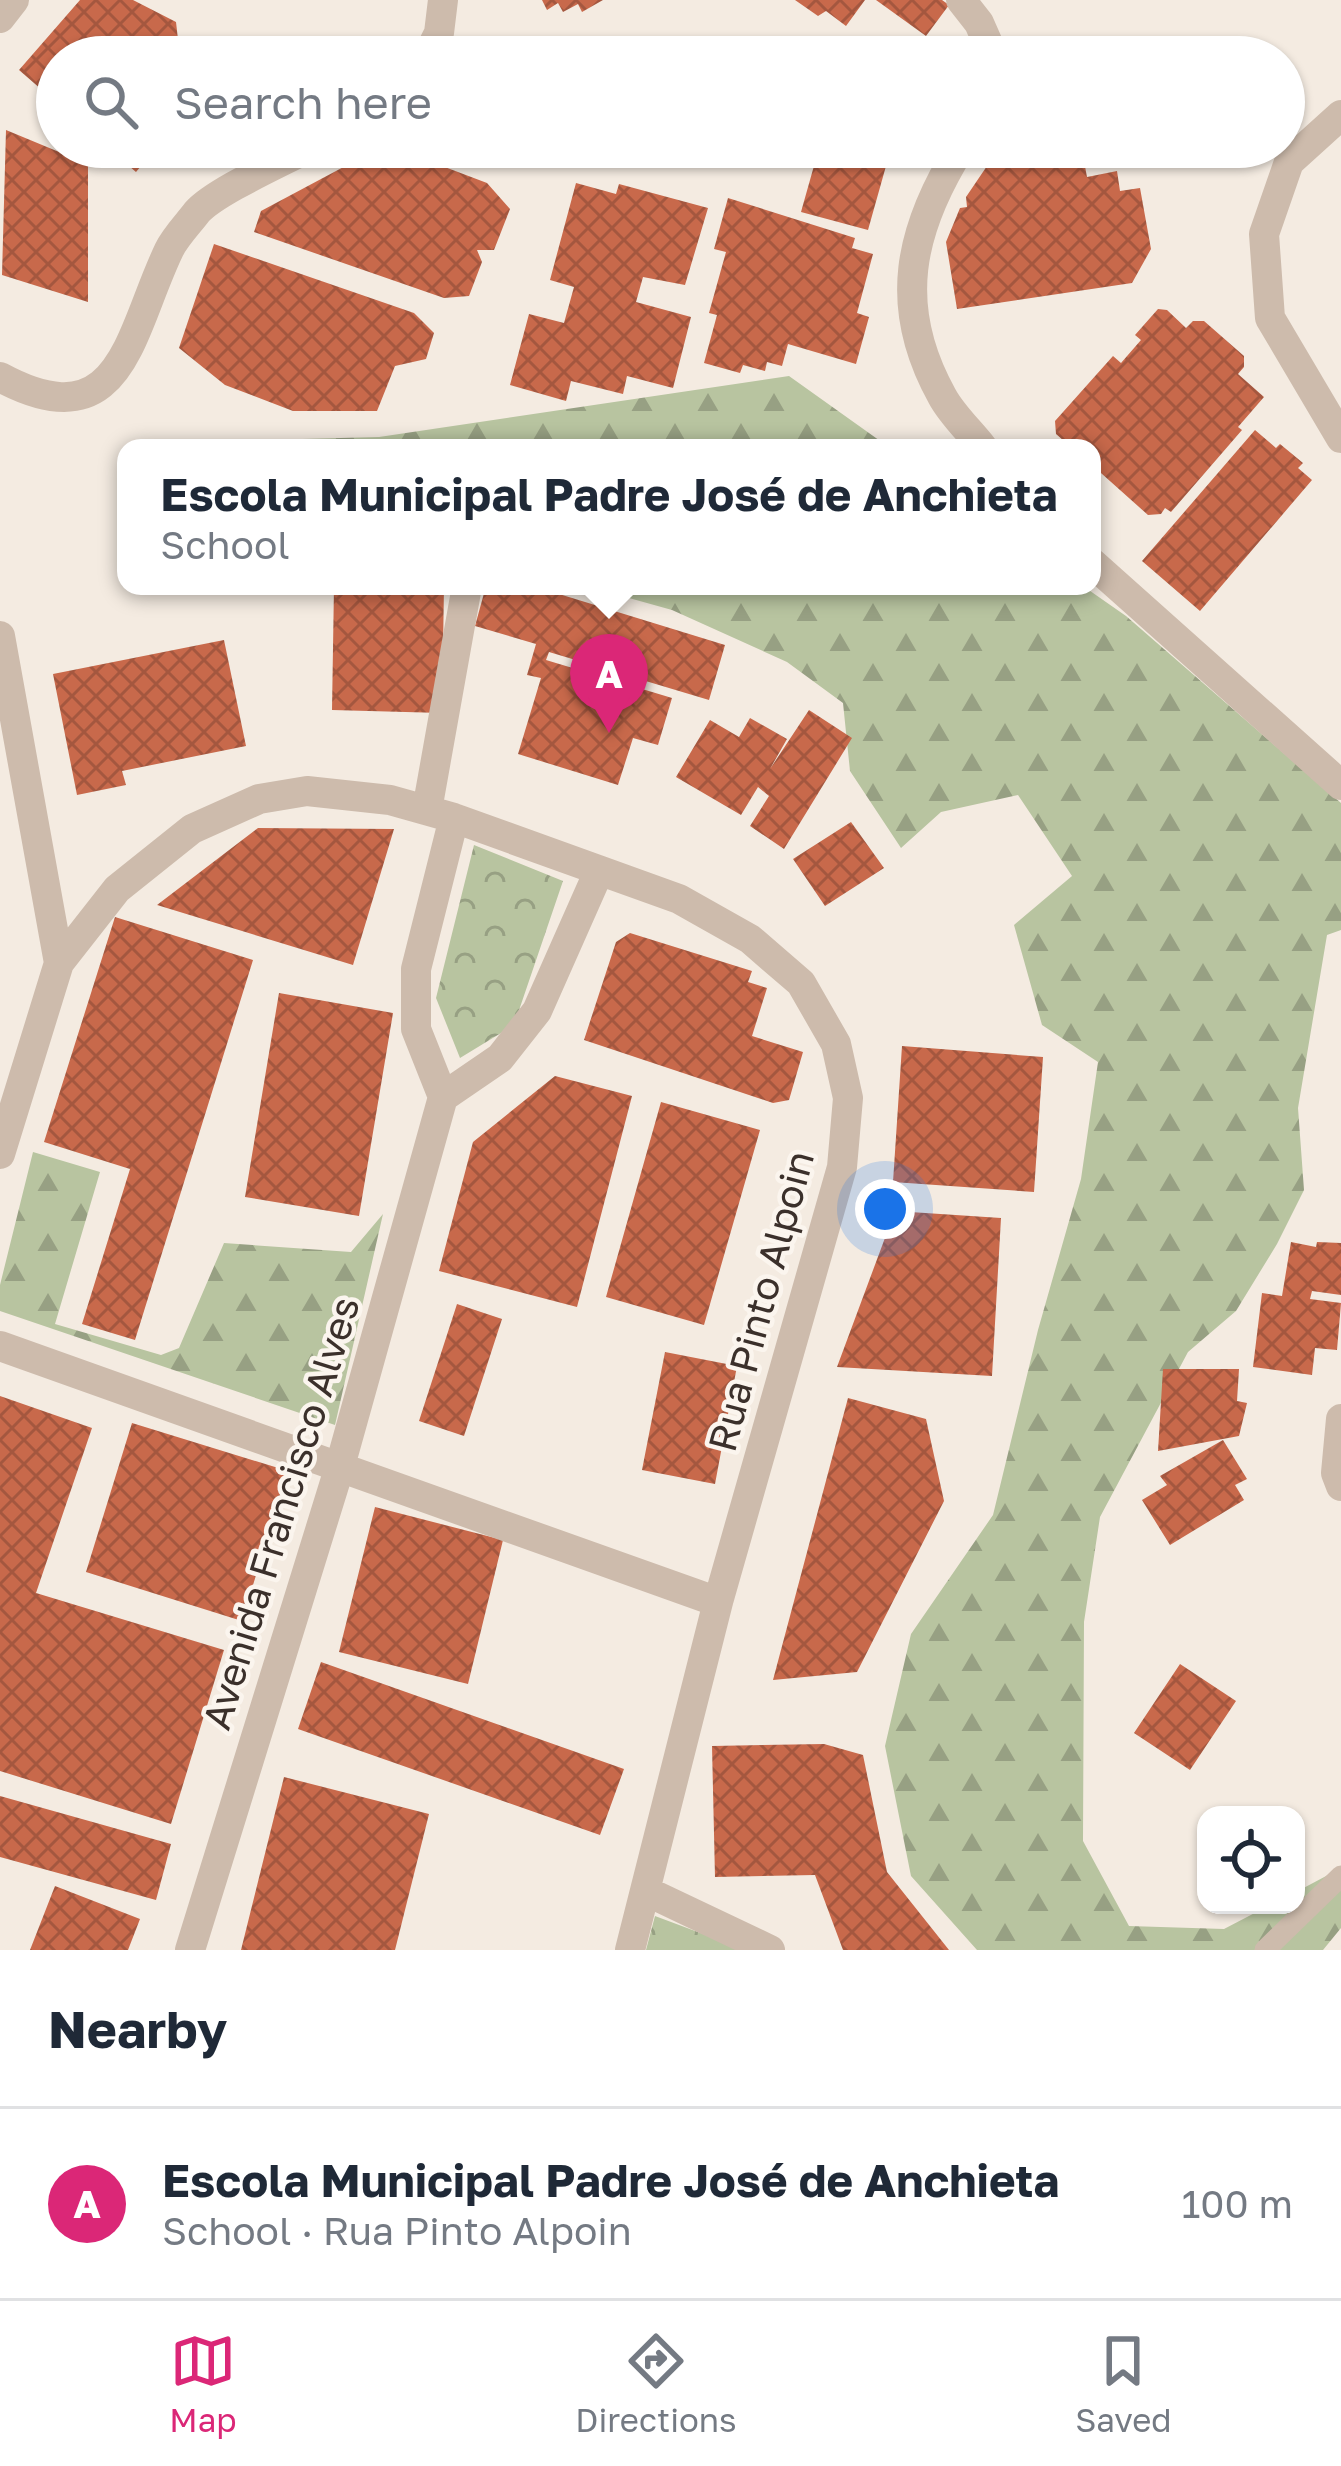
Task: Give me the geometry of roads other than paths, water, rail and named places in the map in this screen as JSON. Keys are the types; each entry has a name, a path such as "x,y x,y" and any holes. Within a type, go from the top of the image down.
{"street":[{"path":"0,18 14,0"},
{"path":"438,36 443,0"},
{"path":"962,0 985,36"},
{"path":"1305,148 1341,115"},
{"path":"0,377 53,399 92,394 117,368 146,314 170,246 202,207 272,168"},
{"path":"948,168 910,263 916,332 942,398 976,439"},
{"path":"1287,168 1264,234 1270,318 1341,438"},
{"path":"1101,571 1341,785"},
{"path":"466,595 441,814 416,970 416,1029 443,1097 500,1058 537,1011 599,871"},
{"path":"0,636 59,963 0,1154"},
{"name":"Rua Pinto Alpoin","path":"59,963 117,889 192,829 259,799 307,791 391,800 441,814 679,899 750,940 801,983 836,1044 848,1098 842,1168 718,1602 630,1950"},
{"name":"Avenida Francisco Alves","path":"190,1950 340,1466 443,1097"},
{"path":"0,1346 718,1602"},
{"path":"1339,1477 1341,1419"},
{"path":"648,1892 770,1950"}],"lane":[{"path":"1265,1950 1341,1876"}],"place":[{"name":"Escola Municipal Padre José de Anchieta","path":"609,733"}]}
